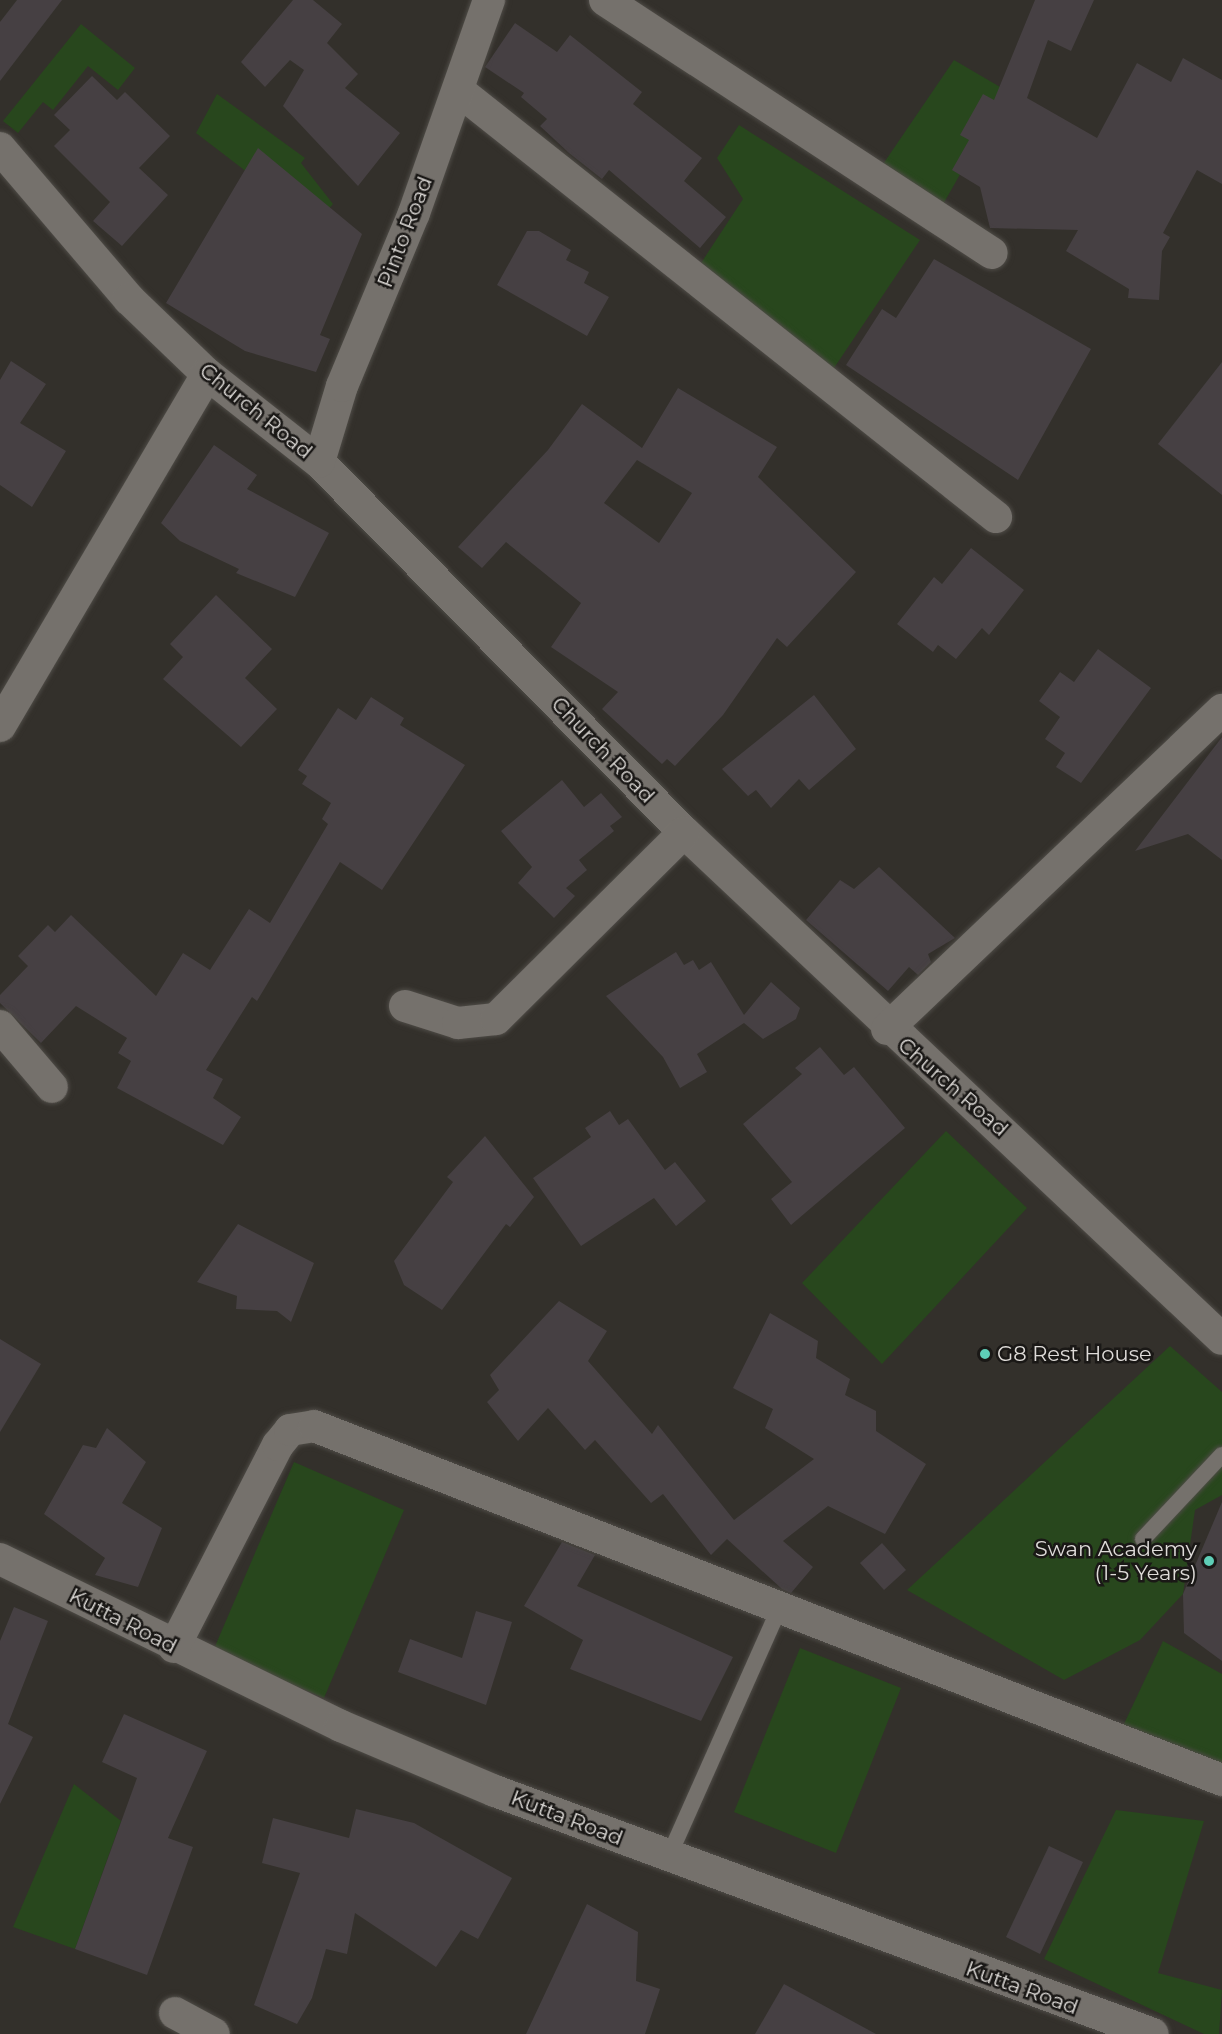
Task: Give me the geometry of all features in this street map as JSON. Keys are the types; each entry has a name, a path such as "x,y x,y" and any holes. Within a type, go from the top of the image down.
{"street":[{"name":"Pinto Road","path":"319,462 342,387 458,90 489,0"},
{"path":"604,0 992,253"},
{"path":"458,90 996,517"},
{"name":"Church Road","path":"0,148 81,247 207,374 319,462 684,832 887,1029 1058,1179 1222,1339"},
{"path":"0,726 207,374"},
{"path":"887,1029 1222,711"},
{"path":"405,1006 458,1023 496,1018 684,832"},
{"path":"0,1026 52,1087"},
{"path":"174,1647 278,1445 301,1425 326,1430 780,1605 1222,1780"},
{"name":"Kutta Road","path":"0,1559 174,1647 341,1726 669,1856 1153,2034"},
{"path":"175,2013 214,2034"}],"lane":[{"path":"1143,1539 1222,1455"},
{"path":"669,1856 780,1605"}],"green space":[{"path":"81,24 135,68 118,90 88,66 53,110 43,102 18,133 3,121"},
{"path":"954,60 1007,91 941,208 879,170"},
{"path":"217,94 305,158 301,163 333,204 315,224 196,133"},
{"path":"739,125 920,240 832,371 701,263 743,199 717,158"},
{"path":"946,1131 1027,1208 882,1364 802,1283"},
{"path":"1170,1346 1222,1392 1222,1495 1195,1510 1183,1594 1140,1640 1064,1680 907,1590"},
{"path":"294,1462 404,1510 324,1698 213,1651"},
{"path":"1163,1641 1222,1674 1222,1767 1123,1726"},
{"path":"800,1648 901,1688 836,1853 734,1812"},
{"path":"74,1784 121,1821 75,1949 13,1927"},
{"path":"1116,1810 1204,1821 1158,1973 1222,1990 1219,2034 1204,2034 1044,1959"}],"building":[{"path":"17,0 62,0 0,81 0,22"},
{"path":"293,0 313,0 342,24 327,43 358,74 345,88 400,133 358,186 283,106 304,70 290,60 265,87 241,62"},
{"path":"1035,0 1094,0 1071,51 1048,40 1027,98 1097,138 1137,63 1171,82 1183,58 1222,80 1222,184 1197,170 1163,233 1170,237 1162,251 1159,300 1128,298 1129,289 1066,251 1078,230 990,228 980,187 952,170 969,140 960,135 983,94 994,100"},
{"path":"515,23 557,52 570,35 642,92 633,104 702,158 684,181 726,217 700,248 609,170 602,179 569,153 540,126 547,119 521,97 524,93 485,67"},
{"path":"92,76 117,100 125,92 170,136 139,168 168,195 122,246 93,221 110,202 54,146 70,130 54,115"},
{"path":"258,148 362,234 320,335 330,339 316,372 245,351 166,303"},
{"path":"527,231 539,231 571,250 566,260 589,272 584,283 609,297 587,336 497,285"},
{"path":"934,259 1091,349 1018,480 846,365 882,309 896,318"},
{"path":"11,361 46,384 20,423 66,451 32,507 0,485 0,380"},
{"path":"1222,362 1222,495 1158,444"},
{"path":"678,388 777,447 758,477 856,572 787,647 777,638 723,715 675,766 667,759 662,764 602,709 618,692 551,647 581,603 506,542 482,568 458,547 548,450 582,404 642,448","holes":["637,460 692,493 659,543 604,503"]},
{"path":"214,445 257,475 247,489 329,533 295,597 236,573 239,569 180,541 161,523"},
{"path":"971,548 1024,590 989,635 982,628 956,659 938,645 933,652 897,624 934,577 942,584"},
{"path":"216,595 272,649 245,678 277,709 241,747 163,679 183,657 170,644"},
{"path":"1098,649 1151,688 1081,783 1056,767 1065,753 1045,739 1060,717 1039,701 1060,672 1074,682"},
{"path":"814,695 856,749 809,790 799,779 771,808 756,790 748,796 722,769"},
{"path":"371,697 404,718 400,725 465,765 382,890 340,862 257,1001 252,997 206,1070 223,1079 213,1098 241,1117 223,1145 117,1088 131,1061 118,1053 127,1038 76,1006 41,1043 0,1003 0,995 28,966 18,956 48,925 55,932 71,915 156,996 183,953 210,970 249,909 270,923 328,824 322,819 331,803 302,784 307,776 298,770 338,708 356,720"},
{"path":"1222,737 1222,860 1188,834 1135,851"},
{"path":"562,780 584,807 601,793 622,817 610,826 614,831 579,860 587,870 566,888 575,896 554,918 518,883 532,867 501,831"},
{"path":"879,867 955,938 928,954 931,962 918,975 909,967 888,991 806,920 840,880 854,889"},
{"path":"676,952 684,965 693,960 699,970 711,962 744,1015 771,982 800,1008 796,1019 763,1039 744,1023 697,1054 707,1072 680,1088 663,1057 606,996"},
{"path":"820,1047 844,1075 854,1067 905,1128 791,1225 771,1199 792,1182 743,1124 802,1074 795,1068"},
{"path":"610,1111 619,1125 628,1119 665,1170 675,1162 706,1201 676,1226 654,1198 581,1246 533,1178 591,1137 585,1128"},
{"path":"485,1136 534,1197 510,1227 506,1224 442,1310 404,1285 394,1261 453,1182 447,1177"},
{"path":"238,1224 314,1263 291,1322 277,1311 236,1309 237,1296 197,1282"},
{"path":"559,1301 607,1331 588,1361 652,1434 658,1425 734,1520 814,1459 765,1428 773,1409 733,1388 770,1313 818,1341 816,1358 850,1379 845,1395 876,1411 876,1431 926,1464 885,1534 828,1506 783,1541 813,1567 791,1593 782,1589 727,1539 711,1555 663,1494 651,1503 595,1440 585,1450 548,1408 518,1441 487,1402 499,1390 490,1375"},
{"path":"0,1339 41,1364 0,1432"},
{"path":"107,1428 146,1462 122,1503 162,1528 138,1587 95,1575 105,1558 44,1514 83,1445 96,1448"},
{"name":"Swan Academy (1-5 Years)","path":"1222,1502 1222,1661 1184,1633 1183,1594"},
{"path":"562,1542 595,1555 577,1586 733,1657 701,1721 570,1669 583,1640 524,1606"},
{"path":"882,1543 906,1570 884,1590 860,1563"},
{"path":"14,1607 48,1621 8,1724 33,1737 0,1804 0,1641"},
{"path":"476,1611 512,1622 486,1705 398,1672 410,1639 462,1658"},
{"path":"124,1714 207,1751 168,1838 193,1847 147,1975 75,1949 137,1778 102,1762"},
{"path":"356,1809 414,1823 512,1878 478,1939 461,1930 436,1967 355,1913 347,1954 326,1949 312,1998 297,2024 254,2005 300,1873 262,1863 273,1818 349,1838"},
{"path":"1049,1846 1083,1862 1040,1954 1006,1937"},
{"path":"587,1904 638,1932 636,1981 660,1989 645,2034 526,2034"},
{"path":"784,1984 876,2034 755,2034"}],"place":[{"name":"G8 Rest House","path":"985,1354"},
{"name":"Swan Academy (1-5 Years)","path":"1209,1561"}]}
